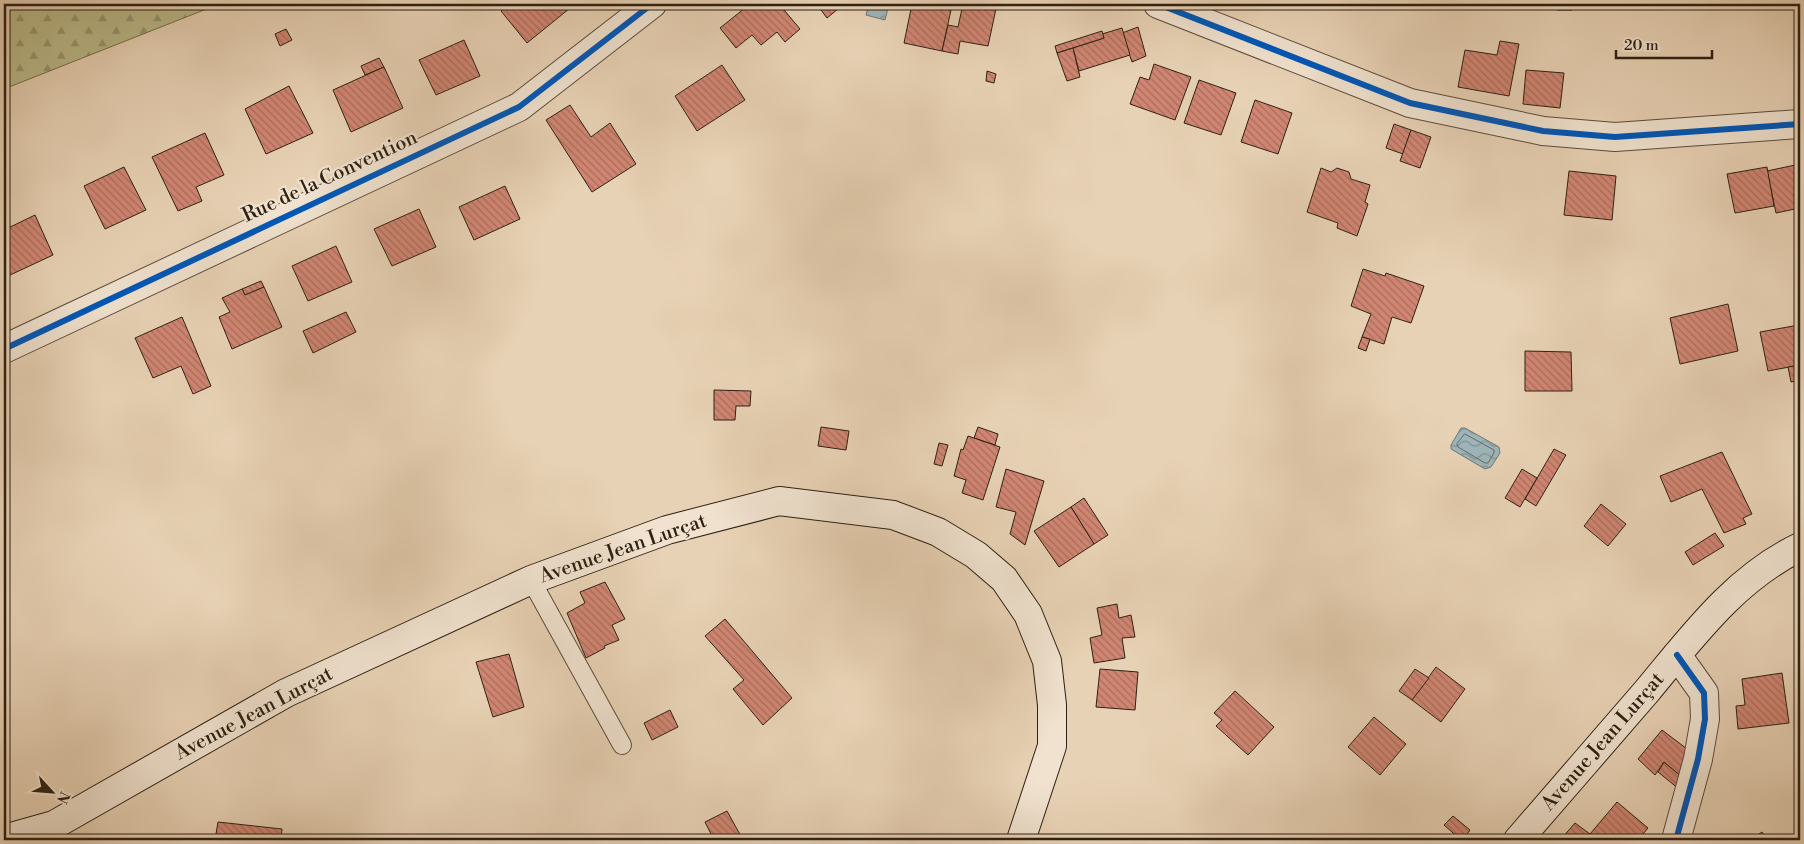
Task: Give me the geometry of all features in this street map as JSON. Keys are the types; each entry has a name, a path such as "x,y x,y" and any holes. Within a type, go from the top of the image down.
{"main road":[{"name":"Rue de la Convention","path":"4,349 519,107 652,4"},
{"path":"1158,4 1410,103 1543,131 1615,137 1800,124"},
{"name":"Avenue Jean Lurçat","path":"4,839 54,825 286,693 531,580 667,530 779,501 893,516 938,532 976,555 1004,579 1028,614 1047,661 1052,705 1052,746 1021,840"},
{"name":"Avenue Jean Lurçat","path":"1518,840 1702,624 1745,582 1786,554 1800,547"},
{"path":"1676,840 1698,759 1705,719 1704,693 1677,655"}],"lane":[{"path":"531,580 622,745"}],"green space":[{"path":"4,4 219,4 4,89"}],"water":[{"path":"869,4 889,4 885,20 866,15"},
{"path":"1461,428 1465,428 1499,447 1500,453 1491,467 1485,469 1451,449 1451,445"}],"building":[{"path":"511,4 575,4 527,43 501,11"},
{"path":"750,4 779,4 800,29 785,42 777,32 761,45 752,35 736,48 720,28"},
{"path":"821,4 844,4 827,18 818,6"},
{"path":"912,4 925,4 951,10 942,51 904,43"},
{"path":"963,4 997,4 988,46 960,41 958,54 942,51 948,25 958,27"},
{"path":"1557,4 1573,4 1572,10 1557,10"},
{"path":"1138,27 1146,56 1132,62 1122,33"},
{"path":"1122,28 1130,55 1079,71 1073,48 1104,38 1102,34"},
{"path":"286,29 292,40 280,46 275,34"},
{"path":"1102,31 1104,38 1057,53 1055,46"},
{"path":"464,40 480,76 436,95 419,60"},
{"path":"1500,41 1519,44 1509,96 1458,87 1465,50 1497,55"},
{"path":"1073,48 1080,77 1067,81 1057,53"},
{"path":"379,58 384,67 365,75 361,66"},
{"path":"1154,64 1191,77 1175,120 1130,104 1140,77 1149,80"},
{"path":"722,65 745,100 697,131 675,96"},
{"path":"384,67 403,108 351,132 333,90"},
{"path":"1526,70 1564,73 1560,108 1523,104"},
{"path":"987,71 996,74 994,83 986,81"},
{"path":"1199,80 1236,93 1221,135 1184,123"},
{"path":"289,86 313,133 266,154 245,109"},
{"path":"1255,100 1292,113 1278,154 1241,142"},
{"path":"570,105 591,137 610,123 636,164 592,192 546,120"},
{"path":"1394,124 1411,130 1403,154 1386,148"},
{"path":"1411,130 1431,137 1420,168 1400,161"},
{"path":"205,133 224,175 196,187 202,201 178,211 152,157"},
{"path":"1800,164 1800,208 1776,213 1767,171"},
{"path":"124,167 146,210 105,229 84,186"},
{"path":"1767,167 1774,206 1735,213 1727,174"},
{"path":"1321,168 1331,172 1337,168 1349,172 1351,179 1370,185 1365,202 1368,204 1357,236 1337,228 1338,223 1307,212"},
{"path":"1569,171 1616,176 1612,220 1564,215"},
{"path":"505,186 520,219 474,240 459,207"},
{"path":"419,209 436,247 392,266 374,229"},
{"path":"35,215 53,255 8,276 4,267 4,230"},
{"path":"336,246 352,282 308,301 292,266"},
{"path":"1363,269 1385,276 1386,273 1424,286 1411,323 1392,317 1384,344 1362,337 1371,314 1351,306"},
{"path":"261,281 264,287 245,295 242,289"},
{"path":"264,287 282,327 232,349 219,317 230,312 222,298 242,289 245,295"},
{"path":"1728,304 1738,351 1680,364 1670,318"},
{"path":"346,312 356,332 313,353 303,331"},
{"path":"182,317 211,386 193,394 181,366 153,378 135,338"},
{"path":"1799,325 1800,365 1768,371 1760,332"},
{"path":"1362,337 1370,339 1366,351 1358,348"},
{"path":"1525,351 1571,352 1572,391 1525,391"},
{"path":"1800,365 1800,380 1791,382 1788,367"},
{"path":"714,390 751,391 750,406 736,406 735,420 714,420"},
{"path":"821,427 849,431 846,450 818,446"},
{"path":"978,427 998,434 995,445 974,438"},
{"path":"968,436 1000,447 983,500 962,493 966,480 954,476 961,449 963,450"},
{"path":"939,443 948,445 942,466 934,464"},
{"path":"1554,449 1566,455 1536,506 1525,499"},
{"path":"1722,452 1752,514 1743,518 1746,524 1724,533 1702,489 1671,502 1660,476"},
{"path":"1006,469 1044,481 1025,545 1010,534 1016,512 996,507"},
{"path":"1522,469 1537,478 1520,507 1505,498"},
{"path":"1084,498 1108,535 1094,544 1071,507"},
{"path":"1601,504 1626,524 1608,546 1584,526"},
{"path":"1071,507 1094,544 1059,567 1034,531"},
{"path":"1715,533 1724,546 1693,565 1685,552"},
{"path":"605,582 625,619 612,625 619,640 604,646 605,648 586,658 567,613 585,603 580,592"},
{"path":"1117,604 1119,618 1131,615 1135,637 1122,638 1125,658 1094,663 1090,638 1102,635 1097,608"},
{"path":"725,619 792,698 763,725 733,689 744,680 705,636"},
{"path":"509,654 524,707 493,717 476,662"},
{"path":"1436,667 1465,689 1441,722 1412,700"},
{"path":"1100,669 1138,672 1135,710 1096,707"},
{"path":"1415,669 1429,678 1412,700 1399,691"},
{"path":"1782,673 1789,723 1738,729 1736,706 1745,705 1742,679"},
{"path":"1235,691 1274,727 1248,755 1216,726 1222,720 1214,713"},
{"path":"670,710 678,727 652,740 644,723"},
{"path":"1374,717 1406,744 1380,775 1348,747"},
{"path":"1662,730 1691,752 1683,778 1664,762 1655,775 1638,759"},
{"path":"1664,762 1683,778 1679,789 1658,772"},
{"path":"1617,802 1648,828 1638,840 1561,839 1575,823 1590,834"},
{"path":"727,811 743,840 714,840 705,822"},
{"path":"1453,816 1470,830 1463,840 1444,825"},
{"path":"218,822 282,829 281,840 215,840"},
{"path":"1762,832 1767,840 1750,840"}],"cycle path":[{"path":"4,349 519,107 652,4"},
{"path":"1158,4 1410,103 1543,131 1615,137 1800,124"},
{"path":"1676,840 1698,759 1705,719 1704,693 1677,655"}]}
